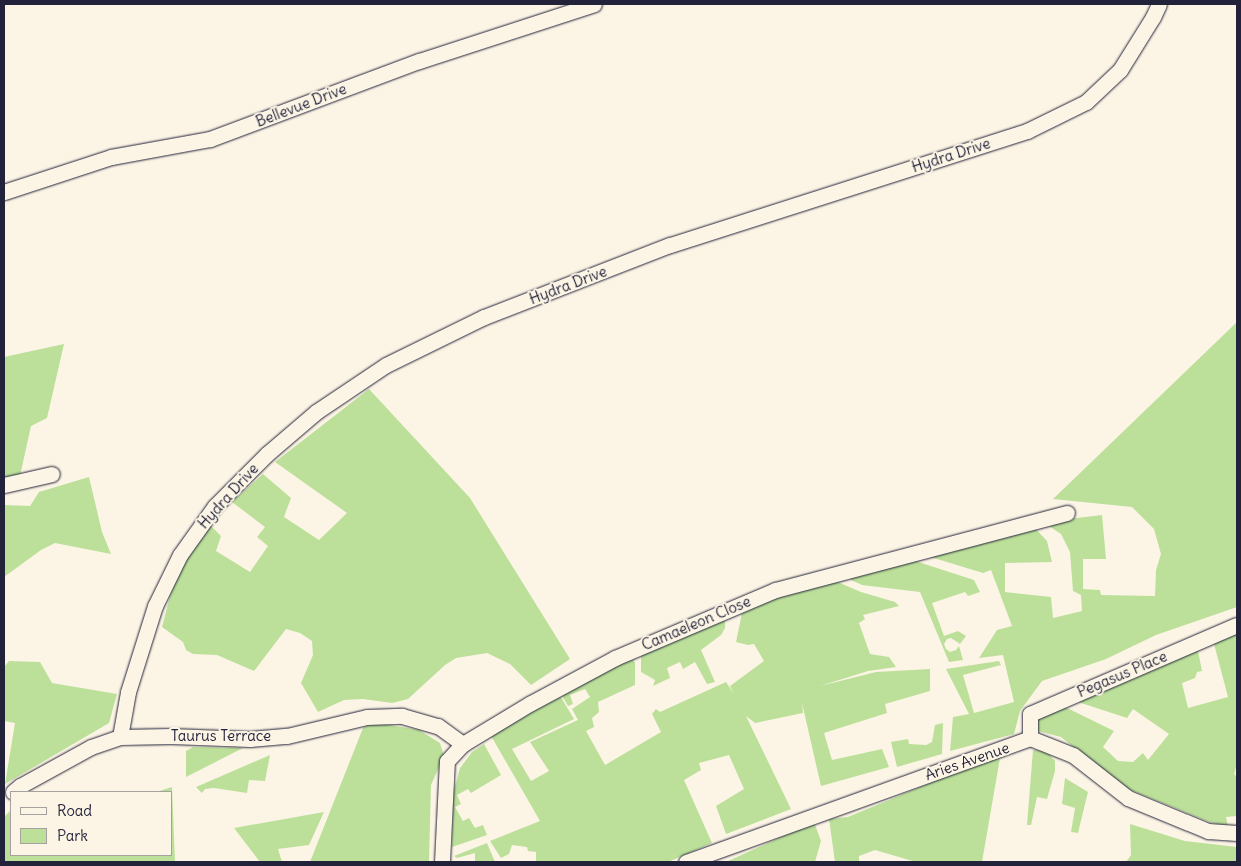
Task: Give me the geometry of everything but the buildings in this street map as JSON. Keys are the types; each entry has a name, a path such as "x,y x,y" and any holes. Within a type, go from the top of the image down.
{"street":[{"name":"Bellevue Drive","path":"4,192 111,157 210,139 419,61 594,4"},
{"name":"Hydra Drive","path":"120,737 128,692 155,606 180,554 215,506 267,454 316,412 386,365 484,317 670,245 1027,131 1086,102 1120,70 1159,4"},
{"path":"4,485 52,474"},
{"name":"Camaeleon Close","path":"442,862 447,761 463,744 615,658 775,590 1067,513"},
{"name":"Pegasus Place","path":"1030,738 1030,714 1237,625"},
{"name":"Taurus Terrace","path":"14,791 91,747 120,737 171,736 250,740 287,736 368,717 402,716 438,726 463,744"},
{"path":"1030,738 1073,755 1128,798 1208,831 1237,833"},
{"name":"Aries Avenue","path":"686,862 1030,738"}],"green space":[{"path":"1237,322 1237,607 1156,635 1106,659 1042,681 1020,711 1014,734 950,751 953,717 969,714 946,669 999,661 1001,665 963,675 974,713 1014,702 1003,655 979,658 997,630 1012,626 991,570 983,573 924,555 1033,526 1047,541 1052,562 1005,563 1005,592 1051,597 1053,618 1082,611 1081,595 1073,591 1070,552 1061,534 1043,522 1102,515 1106,559 1083,559 1083,589 1100,590 1101,595 1155,596 1156,570 1161,554 1154,529 1132,507 1053,499"},
{"path":"64,344 47,418 31,426 20,476 4,477 4,357"},
{"path":"369,389 470,498 570,659 531,685 510,664 487,653 456,658 445,665 408,699 392,703 363,699 344,700 318,712 301,683 313,655 312,641 300,633 286,629 254,671 217,655 193,654 186,650 183,642 162,627 170,596 182,565 211,526 221,536 216,551 250,572 268,546 257,537 265,527 232,502 263,474 291,498 284,517 319,540 347,513 275,462"},
{"path":"89,477 102,532 111,554 55,543 41,550 4,577 4,505 30,506 39,492"},
{"path":"906,558 974,580 980,592 968,596 965,592 932,603 944,636 958,631 966,636 960,644 951,638 947,639 944,644 950,652 956,650 959,646 963,660 949,662 920,592 862,585 851,580 849,573"},
{"path":"833,580 861,592 895,602 899,606 863,615 865,619 859,623 870,654 889,657 896,667 868,671 820,686 876,672 930,669 930,691 885,704 887,713 824,733 832,760 882,749 889,767 821,786 802,703 803,713 755,723 746,716 791,809 726,834 716,806 744,789 729,755 699,763 701,770 684,780 712,843 668,862 536,862 536,852 528,851 527,847 512,845 509,854 501,858 490,841 540,821 490,734 559,694 574,719 512,749 531,781 549,771 530,742 578,720 572,709 590,697 585,689 570,695 573,704 568,706 561,694 632,657 635,663 635,685 598,702 599,712 592,718 594,727 586,731 605,765 661,732 652,714 656,709 660,712 726,682 734,694 730,686 764,661 754,644 748,645 736,642 743,608"},
{"path":"725,617 725,628 721,635 701,650 715,682 707,684 695,662 683,669 680,662 667,668 670,678 653,686 655,680 641,672 641,653"},
{"path":"1237,629 1237,764 1234,774 1237,777 1237,816 1226,817 1228,826 1212,823 1123,787 1061,737 1034,730 1036,717 1061,705 1114,731 1103,747 1118,761 1133,762 1143,753 1148,760 1169,734 1133,709 1127,718 1075,701 1197,646 1202,671 1197,672 1195,678 1182,683 1188,708 1228,697 1213,640"},
{"path":"9,661 40,662 52,683 117,694 109,723 5,784 15,723 4,721 4,667"},
{"path":"372,722 419,730 440,743 444,756 431,785 429,862 310,862 363,728"},
{"path":"943,723 942,754 897,767 891,742 908,739 909,744 926,745 932,742 935,725"},
{"path":"484,744 501,775 471,793 468,789 457,795 461,804 455,807 463,821 469,818 475,828 483,825 487,835 452,847 453,793 460,768 472,752"},
{"path":"193,747 243,748 186,777 186,751"},
{"path":"1033,750 1046,751 1055,761 1055,771 1047,799 1037,797 1031,825 1027,825"},
{"path":"270,755 265,781 249,780 247,793 214,788 205,789 202,793 196,787"},
{"path":"1000,758 982,862 916,862 875,850 859,856 859,862 835,862 829,819 848,817 976,764"},
{"path":"1065,778 1088,792 1078,833 1071,832 1075,808 1062,804"},
{"path":"172,787 175,862 4,862 4,817 10,811 10,856 172,856 172,791 159,791"},
{"path":"324,812 309,845 278,849 282,862 260,862 234,828"},
{"path":"814,822 821,841 815,862 726,862"},
{"path":"1130,824 1185,841 1237,847 1237,862 1126,862 1131,855"},
{"path":"487,843 495,862 475,862 475,853 457,858 454,856"}]}
